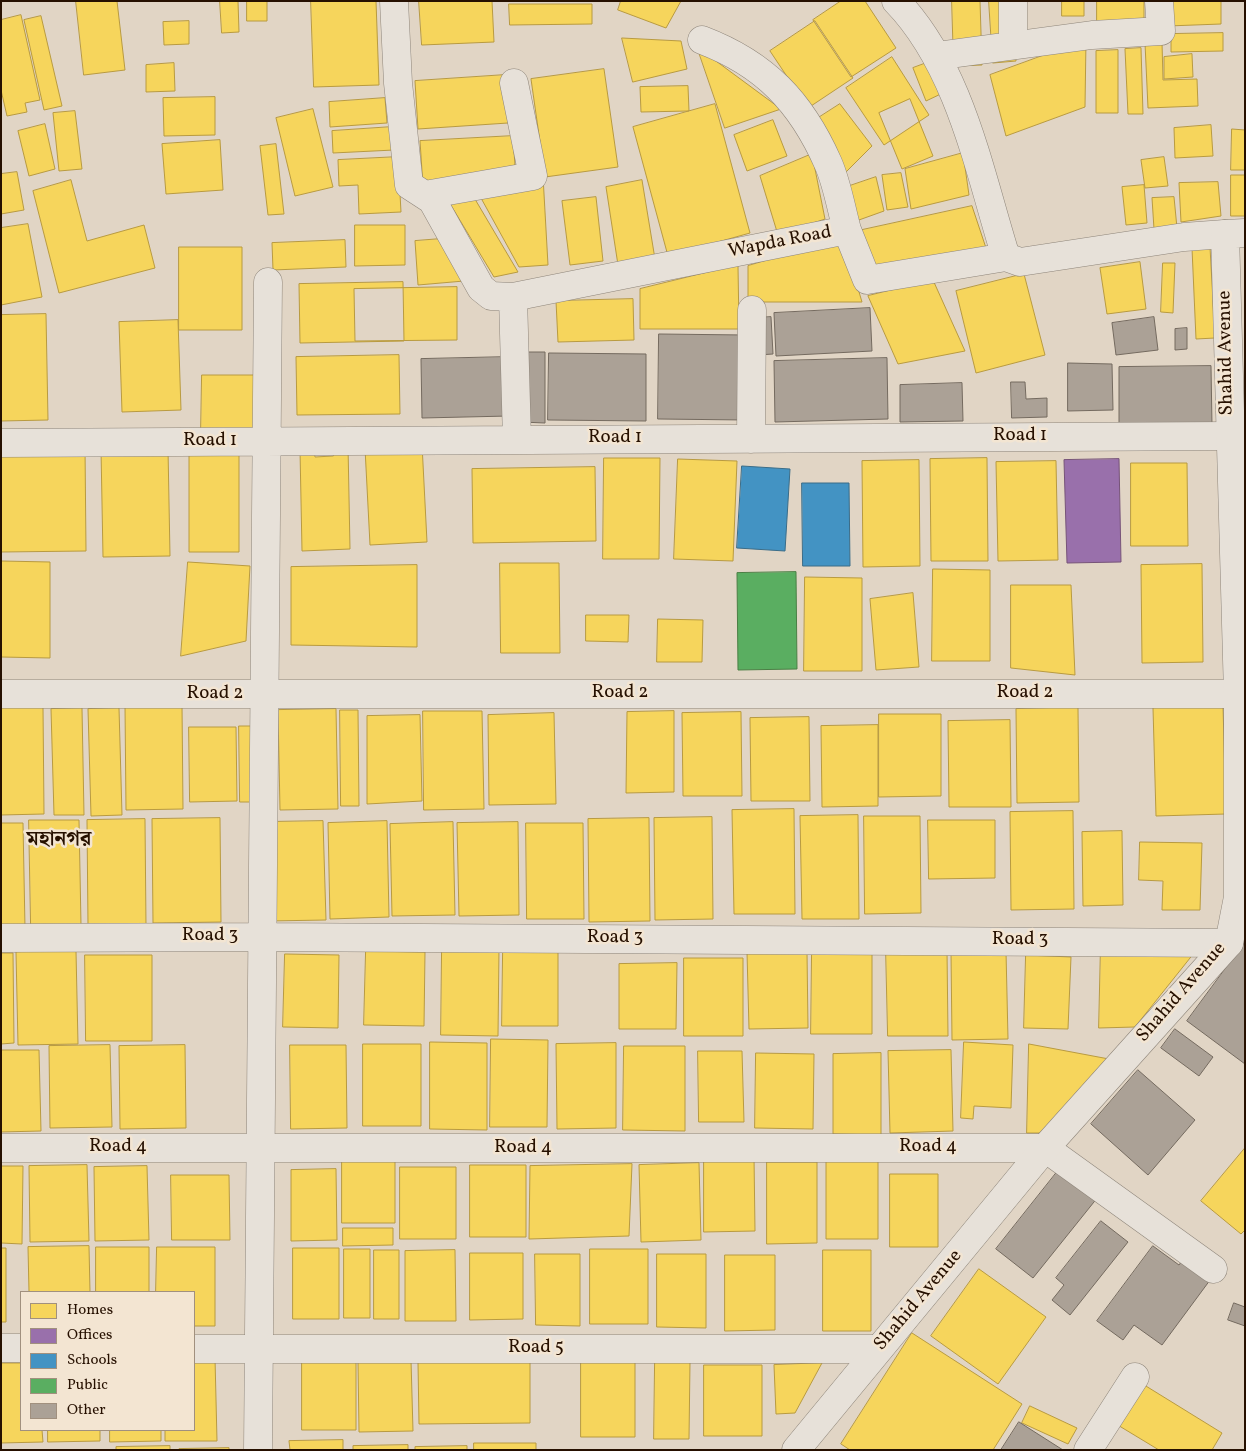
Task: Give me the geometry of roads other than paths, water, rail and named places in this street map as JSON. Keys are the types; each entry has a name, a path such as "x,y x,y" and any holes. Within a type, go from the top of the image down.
{"street":[{"name":"Wapda Road","path":"394,1 398,83 409,185 432,200 481,288 491,296 513,297 847,230 867,280 1006,257 1020,262 1184,237 1235,234"},
{"path":"896,1 918,25 955,92 1006,257"},
{"path":"1013,1 1013,46"},
{"path":"936,56 1092,35 1161,31 1159,1"},
{"path":"702,40 728,50 759,69 784,93 805,119 829,164 847,230"},
{"path":"424,195 533,176 514,83"},
{"name":"Shahid Avenue","path":"796,1450 1045,1148 1229,942 1238,897 1238,694 1229,436 1235,234"},
{"path":"258,1450 268,282"},
{"path":"513,297 517,440"},
{"path":"751,439 752,310"},
{"name":"Road 1","path":"1,443 1229,436"},
{"name":"Road 2","path":"1,694 1238,694"},
{"name":"Road 3","path":"1,938 263,937 1229,942"},
{"name":"Road 4","path":"1,1148 1045,1148"},
{"path":"1045,1148 1213,1270"},
{"path":"1,1348 20,1348"},
{"name":"Road 5","path":"195,1349 878,1349"},
{"path":"1088,1450 1135,1377"}],"district":[{"name":"মহানগর","path":"59,841"}]}
